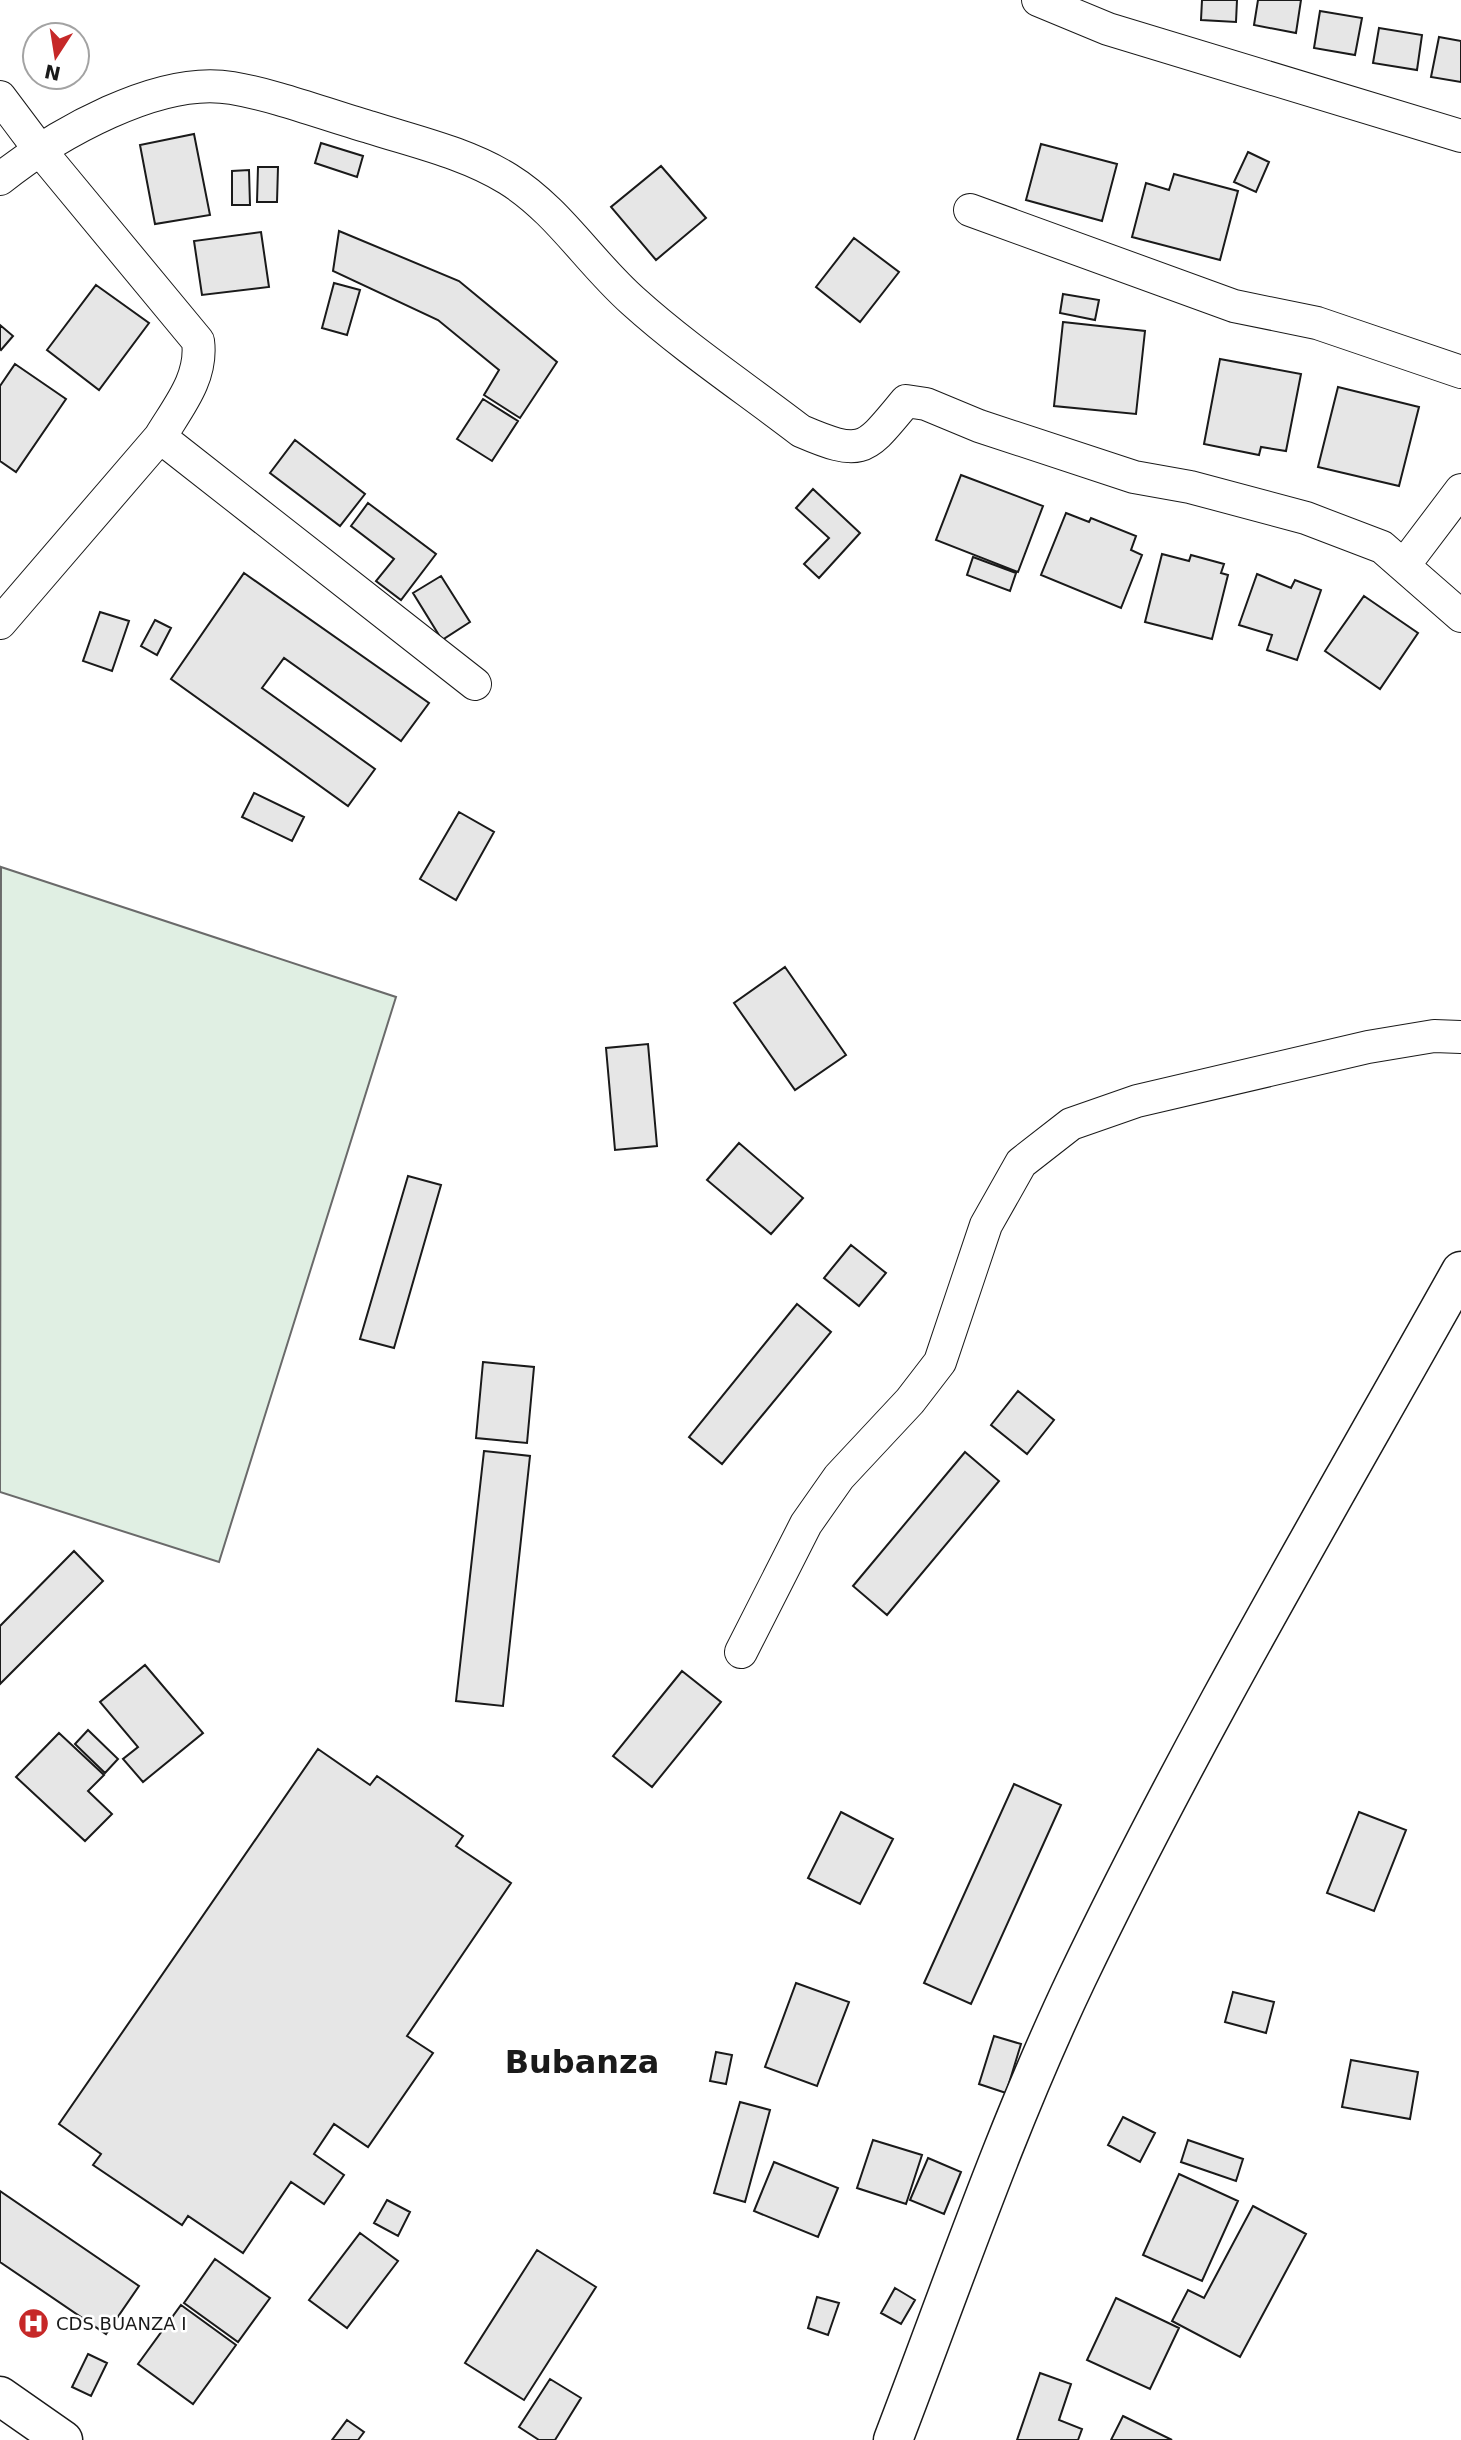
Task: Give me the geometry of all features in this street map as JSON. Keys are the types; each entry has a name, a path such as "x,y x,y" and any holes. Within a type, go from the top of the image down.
{"main road":[{"path":"893,2440 1014,2127 1076,1980 1213,1713 1461,1271"},
{"path":"0,2396 63,2440"}],"street":[{"path":"1038,0 1108,29 1461,136"},
{"path":"0,179 38,149 132,103 177,89 229,87 318,112 460,155 508,178 540,202 593,264 634,302 801,431 819,439 851,447 873,442 906,401 926,404 979,426 1135,477 1191,486 1306,517 1382,547 1405,564 1461,616"},
{"path":"0,97 38,149 198,341 200,358 196,375 160,437 0,623"},
{"path":"970,210 1234,306 1317,323 1461,372"},
{"path":"160,437 475,684"},
{"path":"1405,564 1461,490"},
{"path":"741,1652 806,1524 839,1477 910,1401 940,1362 986,1226 1021,1163 1071,1124 1137,1101 1368,1047 1434,1036 1461,1037"}],"green space":[{"path":"1,867 396,997 219,1562 0,1492"}],"building":[{"path":"1202,0 1237,0 1236,22 1201,20"},
{"path":"1258,0 1301,0 1296,33 1254,25"},
{"path":"1320,11 1362,18 1355,55 1314,48"},
{"path":"1379,28 1422,35 1417,70 1373,63"},
{"path":"1439,37 1461,41 1461,82 1431,77"},
{"path":"194,134 210,215 155,224 140,145"},
{"path":"321,143 363,156 357,177 315,163"},
{"path":"1041,144 1117,164 1102,221 1026,200"},
{"path":"1248,152 1269,162 1256,192 1234,182"},
{"path":"661,166 706,218 656,260 611,207"},
{"path":"258,167 278,167 277,202 257,202"},
{"path":"249,170 250,205 232,205 232,171"},
{"path":"1174,174 1238,191 1220,260 1132,237 1146,183 1169,190"},
{"path":"339,231 459,281 557,362 520,418 484,395 499,370 438,320 333,271"},
{"path":"261,232 269,287 202,295 194,241"},
{"path":"854,238 899,272 860,322 816,287"},
{"path":"334,283 360,290 347,335 322,328"},
{"path":"96,285 149,323 99,390 47,350"},
{"path":"1063,294 1099,300 1095,320 1060,313"},
{"path":"1063,322 1145,331 1136,414 1054,406"},
{"path":"0,325 13,336 1,350 0,349"},
{"path":"1220,359 1301,374 1286,451 1261,447 1259,455 1204,444"},
{"path":"15,364 66,399 16,472 0,461 0,386"},
{"path":"1338,387 1419,407 1399,486 1318,467"},
{"path":"483,399 518,421 492,461 457,439"},
{"path":"295,440 365,494 340,526 270,473"},
{"path":"961,475 1043,506 1018,572 936,540"},
{"path":"813,489 860,533 819,578 804,564 829,538 796,508"},
{"path":"368,503 436,554 401,600 376,581 394,559 351,526"},
{"path":"1066,513 1089,522 1091,518 1136,536 1131,550 1142,555 1121,608 1041,575"},
{"path":"1162,554 1189,561 1191,555 1224,564 1221,573 1228,575 1212,639 1145,622"},
{"path":"973,557 1016,573 1010,591 967,575"},
{"path":"244,573 429,703 401,741 284,658 262,688 375,769 348,806 171,679"},
{"path":"1257,574 1291,588 1295,580 1321,590 1297,660 1267,650 1272,635 1239,625"},
{"path":"441,576 470,622 442,640 413,593"},
{"path":"1364,596 1418,633 1380,689 1325,651"},
{"path":"100,612 129,621 112,671 83,661"},
{"path":"155,620 171,628 157,655 141,646"},
{"path":"254,793 304,817 292,841 242,817"},
{"path":"459,812 494,832 456,900 420,879"},
{"path":"785,967 846,1055 795,1090 734,1003"},
{"path":"648,1044 657,1146 615,1150 606,1048"},
{"path":"739,1143 803,1198 771,1234 707,1180"},
{"path":"408,1176 441,1185 394,1348 360,1339"},
{"path":"851,1245 886,1273 859,1306 824,1278"},
{"path":"797,1304 831,1332 722,1464 689,1437"},
{"path":"483,1362 534,1367 527,1443 476,1438"},
{"path":"1018,1391 1054,1420 1027,1454 991,1425"},
{"path":"484,1451 530,1456 503,1706 456,1701"},
{"path":"965,1452 999,1481 887,1615 853,1586"},
{"path":"74,1551 103,1581 0,1684 0,1626"},
{"path":"145,1665 203,1733 143,1782 123,1759 138,1747 100,1702"},
{"path":"682,1671 721,1702 652,1787 613,1756"},
{"path":"88,1730 118,1759 105,1773 75,1744"},
{"path":"59,1733 104,1775 88,1791 112,1814 85,1841 16,1777"},
{"path":"318,1749 370,1785 377,1776 463,1836 456,1846 511,1883 407,2036 433,2053 368,2147 334,2124 314,2154 344,2175 324,2204 291,2182 243,2253 188,2216 182,2225 93,2165 101,2154 59,2124"},
{"path":"1014,1784 1061,1805 971,2004 924,1983"},
{"path":"841,1812 893,1839 860,1904 808,1878"},
{"path":"1359,1812 1406,1830 1374,1911 1327,1893"},
{"path":"796,1983 849,2002 817,2086 765,2067"},
{"path":"1233,1992 1274,2002 1266,2033 1225,2022"},
{"path":"994,2036 1021,2044 1006,2093 979,2084"},
{"path":"716,2052 732,2055 726,2084 710,2081"},
{"path":"1351,2060 1418,2072 1410,2119 1342,2107"},
{"path":"740,2102 770,2110 745,2202 714,2193"},
{"path":"1123,2117 1155,2133 1140,2162 1108,2145"},
{"path":"873,2140 922,2155 906,2204 857,2188"},
{"path":"1188,2140 1243,2159 1236,2181 1181,2162"},
{"path":"928,2158 961,2172 944,2214 910,2200"},
{"path":"774,2162 838,2188 818,2237 754,2211"},
{"path":"1179,2174 1238,2201 1202,2281 1143,2255"},
{"path":"0,2191 139,2286 106,2334 0,2262"},
{"path":"387,2200 410,2212 398,2236 374,2223"},
{"path":"1253,2206 1306,2234 1240,2357 1172,2321 1188,2290 1204,2298"},
{"path":"360,2233 398,2261 347,2328 309,2300"},
{"path":"537,2250 596,2287 524,2400 465,2363"},
{"path":"215,2259 270,2298 238,2342 184,2303"},
{"path":"895,2288 915,2300 901,2324 881,2313"},
{"path":"817,2297 839,2303 828,2335 808,2328"},
{"path":"1116,2298 1179,2328 1150,2389 1087,2360"},
{"path":"181,2305 236,2345 193,2404 138,2364"},
{"path":"88,2354 107,2363 91,2396 72,2387"},
{"path":"1040,2373 1071,2384 1059,2420 1082,2429 1078,2440 1017,2440"},
{"path":"550,2379 581,2398 555,2440 539,2440 519,2427"},
{"path":"1123,2416 1172,2440 1111,2440"},
{"path":"347,2420 364,2432 358,2440 332,2440"}],"place":[{"name":"CDS BUANZA I","path":"33,2323"}],"district":[{"name":"Bubanza","path":"582,2062"}]}
